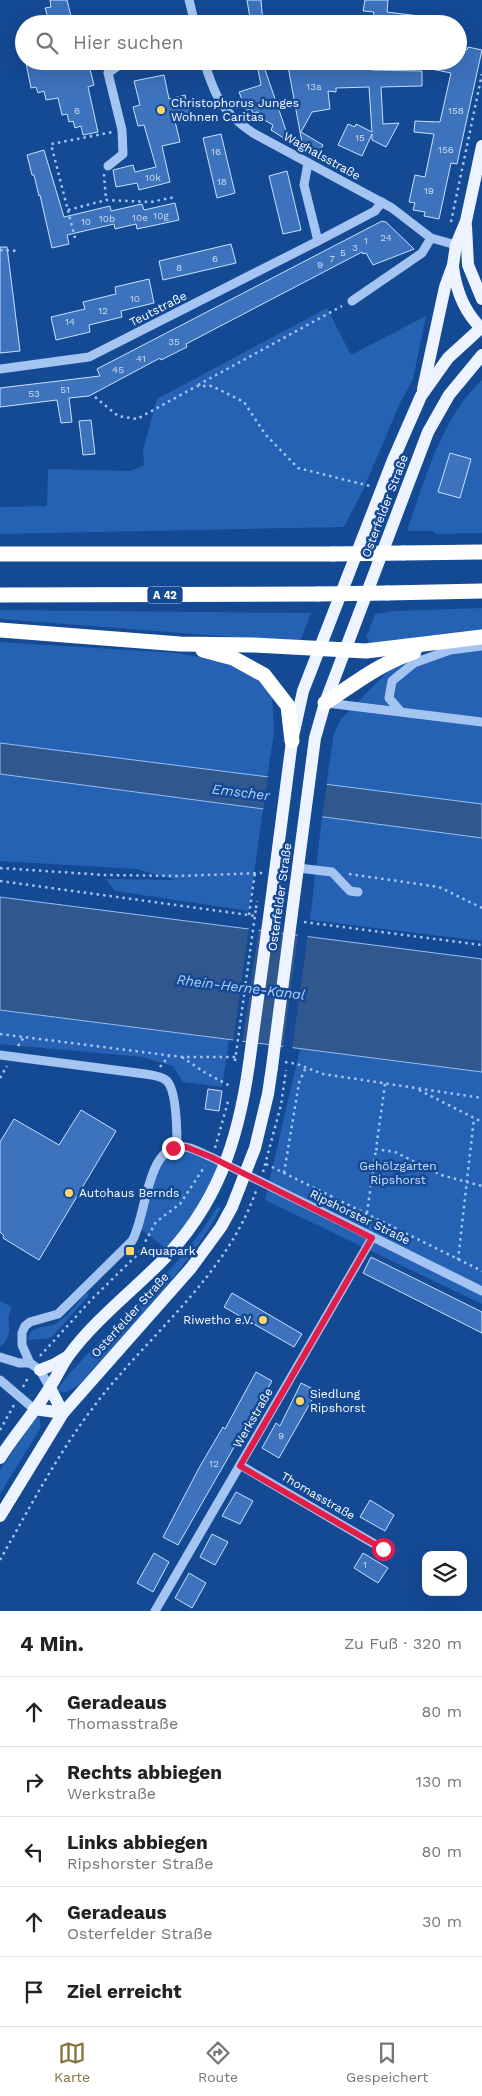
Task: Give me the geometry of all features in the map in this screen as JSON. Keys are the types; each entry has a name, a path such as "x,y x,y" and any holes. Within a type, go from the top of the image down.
{"highway":[{"path":"0,554 482,552"},
{"name":"A 42","path":"0,596 482,591"},
{"path":"0,630 180,644 252,644 366,651 482,637"},
{"path":"325,703 361,676 387,662 437,643"},
{"path":"180,644 233,658 264,675 288,706 291,747"}],"main road":[{"name":"Osterfelder Straße","path":"482,146 466,221 468,265 482,299"},
{"name":"Osterfelder Straße","path":"421,396 448,358 482,328 462,301 455,284 451,244 466,221"},
{"name":"Osterfelder Straße","path":"0,1458 50,1388 69,1355 187,1234 201,1214 226,1165 241,1117 250,1064 291,747 303,691 393,460 421,396 445,287 453,265"},
{"name":"Osterfelder Straße","path":"0,1516 62,1413 191,1268 224,1222 246,1175 262,1122 272,1066 317,728 428,432 449,395 482,356"},
{"path":"35,1366 55,1364 69,1355"},
{"path":"50,1388 62,1413"},
{"path":"34,1409 62,1413"}],"street":[{"path":"190,0 193,15"},
{"path":"108,166 123,154 122,130 108,72 112,70"},
{"name":"Waghalsstraße","path":"207,70 217,100 226,112 254,133 403,214 431,238 451,244"},
{"path":"308,163 304,185 318,241"},
{"name":"Teutstraße","path":"0,369 89,357 375,211 382,202"},
{"path":"352,300 422,253 431,238"},
{"path":"400,711 390,698 392,681 414,663 450,650 482,646"},
{"path":"325,703 482,722"},
{"path":"298,868 332,872 350,891 358,892"},
{"path":"0,1056 145,1074 164,1079 168,1082 173,1094 177,1147"},
{"path":"50,1388 21,1341 24,1326 30,1322 58,1314 128,1245 138,1229 157,1161 168,1150 186,1147 226,1165"},
{"name":"Ripshorster Straße","path":"226,1165 482,1291"},
{"name":"Werkstraße","path":"156,1611 372,1238"},
{"path":"0,1357 35,1366"},
{"path":"0,1380 34,1409"},
{"name":"Thomasstraße","path":"240,1466 383,1549"}],"path":[{"path":"451,244 482,74"},
{"path":"76,238 51,144 122,130"},
{"path":"106,200 103,176 108,166"},
{"path":"68,210 106,200 151,202 175,197"},
{"path":"0,250 19,251"},
{"path":"95,398 118,416 137,419 352,300"},
{"path":"197,386 212,386 244,402 265,434 298,468 374,487"},
{"path":"0,868 104,875 274,874"},
{"path":"332,872 439,887 482,908"},
{"path":"249,915 255,873"},
{"path":"0,881 258,916"},
{"path":"235,1061 256,908"},
{"path":"303,922 482,944"},
{"path":"0,1034 182,1057 225,1055"},
{"path":"182,1057 232,1087"},
{"path":"297,1064 323,1074 482,1098"},
{"path":"284,1174 299,1084 306,1067"},
{"path":"367,1214 385,1084"},
{"path":"415,1088 482,1122"},
{"path":"458,1260 474,1118"},
{"path":"376,1149 395,1152 430,1170 467,1183 482,1186"},
{"path":"266,1164 482,1271"},
{"path":"0,1430 8,1416"}],"green space":[{"path":"327,308 351,355 426,316 413,379 400,403 364,488 344,527 0,534 0,507 47,506 48,469 131,471 144,465 143,450 157,399"},
{"path":"482,380 482,533 436,534 433,531 407,531 428,471 445,431 468,395"},
{"path":"482,608 482,633 367,645 369,639 366,638 375,614 395,611"},
{"path":"0,610 311,613 300,642 0,619"},
{"path":"0,642 177,653 222,661 253,675 272,695 274,733 267,778 0,743"},
{"path":"482,648 482,804 326,786 334,733 341,719 396,663"},
{"path":"0,774 263,809 249,911 115,891 106,879 176,880 136,869 0,861"},
{"path":"322,817 482,838 482,941 310,920"},
{"path":"0,1010 229,1040 222,1087 183,1082 173,1066 142,1057 0,1044"},
{"name":"Gehölzgarten Ripshorst","path":"300,1049 482,1072 482,1304 265,1200"},
{"path":"178,1147 224,1165 169,1251 140,1229 158,1161"},
{"path":"217,1207 221,1208 207,1232 154,1300 79,1385 66,1392 56,1391 75,1367 181,1257"},
{"path":"86,1293 89,1295 51,1338 28,1340 29,1335 35,1329 55,1324 64,1318"},
{"path":"0,1301 12,1307 9,1318 8,1337 0,1347"},
{"path":"39,1416 41,1427 0,1494 0,1470 36,1417"}],"water":[{"name":"Emscher","path":"0,743 482,804 482,838 0,774"},
{"name":"Rhein-Herne-Kanal","path":"0,897 482,959 482,1072 0,1010"}],"pier":[{"path":"268,776 327,783 322,819 263,811"},
{"path":"249,927 259,928 242,1044 233,1043"},
{"path":"298,933 308,934 292,1050 283,1049"}],"building":[{"path":"50,0 67,0 71,15 47,15 45,8 51,7"},
{"path":"247,0 261,0 262,15 250,15"},
{"path":"365,0 388,0 387,12 411,15 374,15 374,12 363,11"},
{"path":"468,47 482,50 457,164 451,163 439,219 424,216 425,212 413,210 415,203 409,202 415,175 425,177 434,134 414,132 415,121 440,122 451,73 436,70 467,70"},
{"path":"27,70 90,70 94,85 88,87 98,132 83,135 81,126 75,128 73,121 69,122 67,114 62,115 58,98 46,100 44,91 38,93 36,87 31,88"},
{"path":"258,70 265,70 290,142 271,130 273,125 261,118 258,112 253,113 251,109 246,110 239,92 261,85"},
{"path":"289,70 422,71 422,86 381,87 383,124 399,123 386,147 372,140 372,134 362,156 338,145 348,124 355,127 356,124 372,132 369,87 336,88 336,92 328,91 330,109 312,112 301,132 323,145 317,156 303,148"},
{"name":"Christophorus Junges Wohnen Caritas","path":"164,75 169,99 185,95 190,114 174,117 180,142 162,146 170,182 139,190 137,183 116,187 113,170 133,165 135,172 156,167 144,125 138,126 133,107 140,105 134,81"},
{"path":"221,134 235,193 217,198 203,138"},
{"path":"44,150 64,217 110,206 111,211 142,204 144,210 175,203 179,220 137,229 136,224 115,229 114,224 67,235 69,244 52,248 40,195 27,155"},
{"path":"287,171 301,230 283,234 269,176"},
{"path":"382,221 386,222 414,249 373,265 366,253 363,254 362,252 186,344 187,347 161,360 160,358 89,396 69,398 72,422 61,423 57,400 0,407 0,388 100,376 97,369"},
{"path":"231,244 236,263 163,280 159,261"},
{"path":"0,247 7,247 20,351 0,353"},
{"path":"149,279 154,303 121,311 122,317 89,325 90,332 56,340 51,317 85,309 83,302 116,294 115,287"},
{"path":"91,420 95,454 83,455 79,421"},
{"path":"450,453 471,459 460,498 438,492"},
{"path":"208,1089 222,1091 219,1111 205,1109"},
{"path":"81,1110 116,1131 39,1260 3,1238 4,1236 0,1232 0,1142 14,1119 59,1145"},
{"path":"371,1257 482,1312 482,1333 363,1273"},
{"name":"Riwetho e.V.","path":"232,1293 302,1334 294,1347 224,1307"},
{"path":"256,1372 272,1381 178,1545 163,1537 199,1468 223,1427 225,1429"},
{"path":"301,1383 317,1391 279,1458 262,1448 276,1423 280,1426"},
{"path":"236,1492 253,1501 240,1524 222,1516"},
{"path":"370,1500 394,1515 385,1531 360,1517"},
{"path":"212,1534 228,1542 215,1565 200,1557"},
{"path":"154,1553 169,1562 153,1592 137,1583"},
{"path":"363,1553 388,1568 378,1583 354,1568"},
{"path":"189,1573 206,1583 192,1608 175,1598"}],"place":[{"name":"Christophorus Junges Wohnen Caritas","path":"161,110"},
{"name":"Autohaus Bernds","path":"69,1193"},
{"name":"Aquapark","path":"130,1251"},
{"name":"Riwetho e.V.","path":"263,1320"},
{"name":"Siedlung Ripshorst","path":"300,1401"}],"route":[{"path":"173,1148 186,1147 211,1157 372,1238 240,1466 383,1549"}]}
